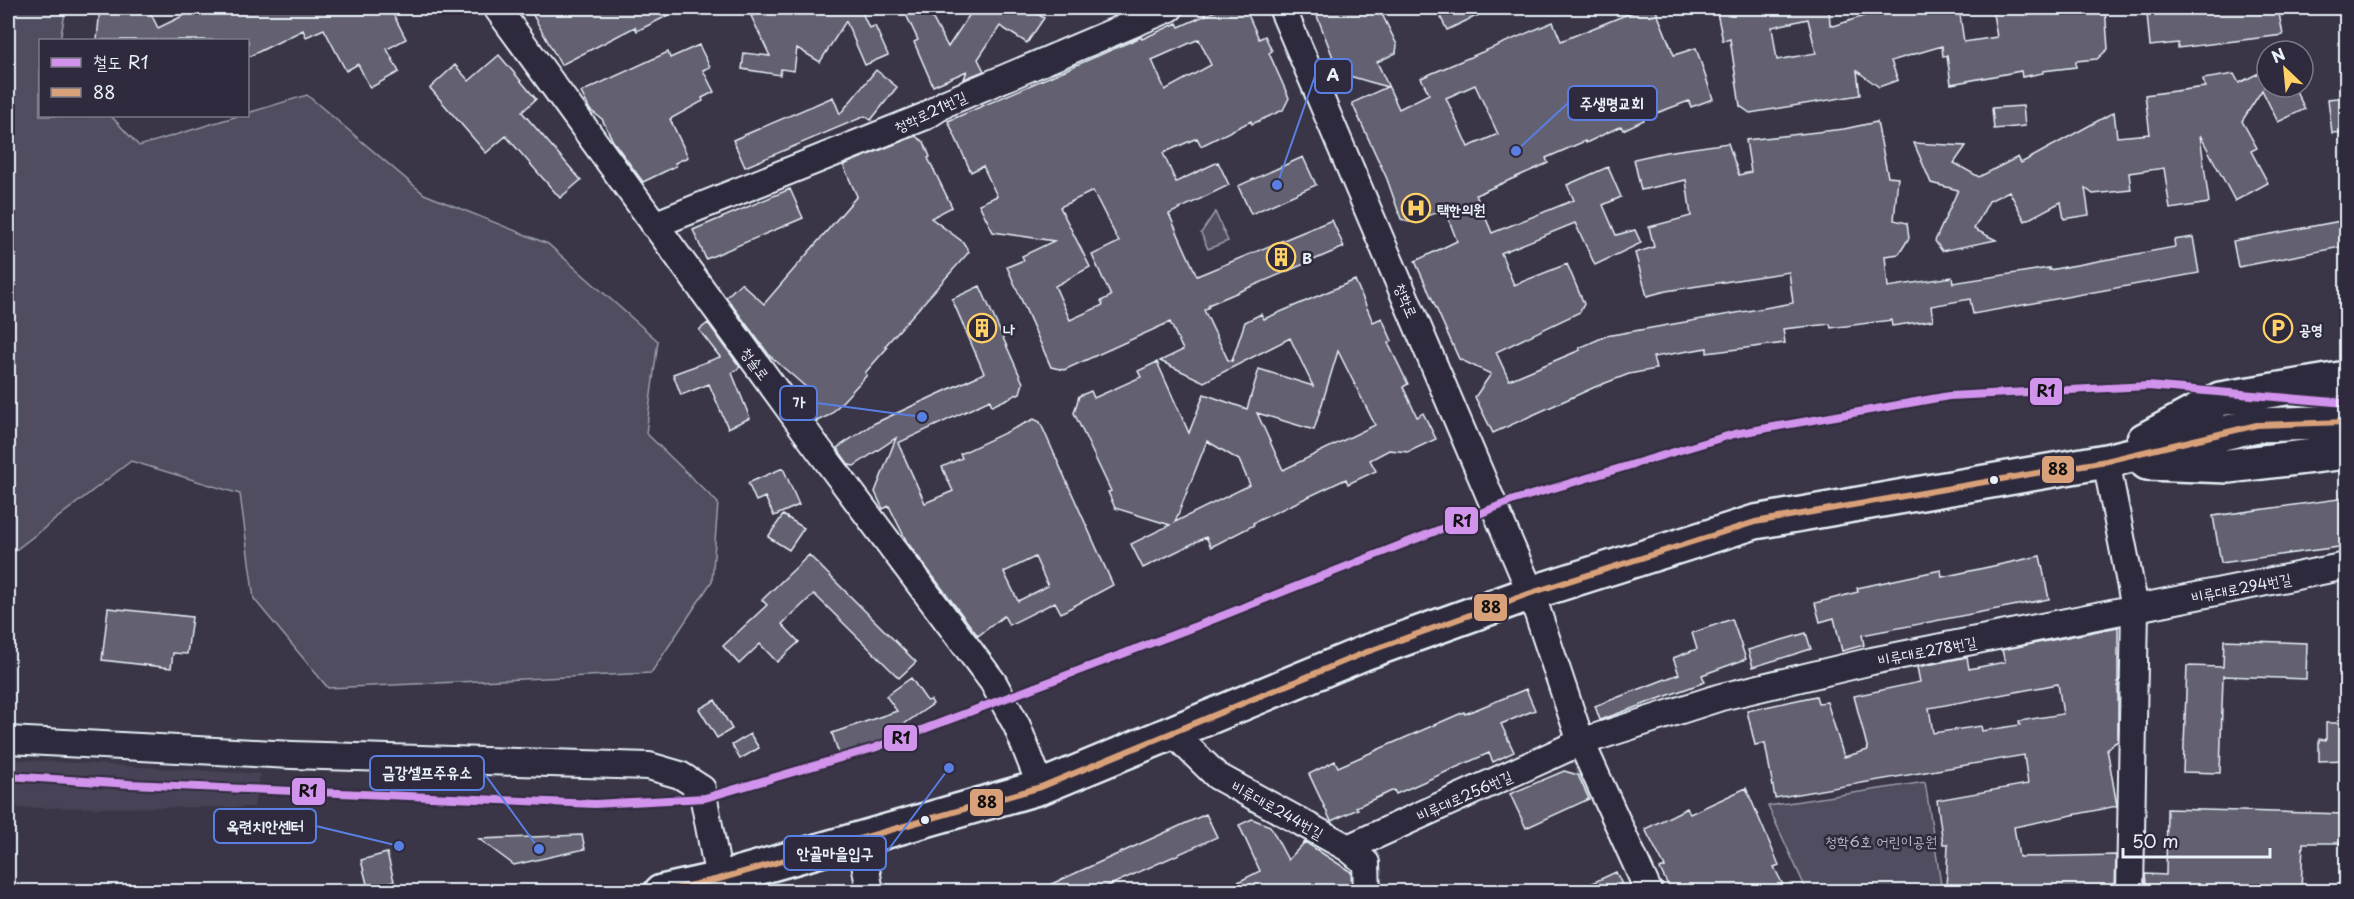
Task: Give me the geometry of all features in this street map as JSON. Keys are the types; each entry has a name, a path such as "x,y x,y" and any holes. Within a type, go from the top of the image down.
{"main road":[{"path":"2106,461 2220,399 2346,378"},
{"path":"661,891 719,879 1041,787 1364,653 1531,593 1755,522 2106,461 2257,425 2346,422"},
{"path":"2106,461 2229,466 2346,452"}],"street":[{"name":"청솔로","path":"497,8 654,225 993,682 1017,726 1041,787"},
{"name":"청학로21번길","path":"654,225 926,116 946,103 1170,8"},
{"name":"청학로","path":"1282,8 1531,593"},
{"path":"2106,461 2135,608 2130,891"},
{"name":"비류대로294번길","path":"2135,608 2346,566"},
{"path":"1531,593 1581,742 1649,891"},
{"name":"비류대로278번길","path":"1721,697 1872,661 2135,608"},
{"name":"비류대로256번길","path":"1348,848 1581,742 1721,697"},
{"name":"비류대로244번길","path":"1172,732 1217,776 1348,848 1366,863 1367,891"},
{"path":"8,740 292,755 649,766 680,775 702,789 719,879"},
{"path":"861,840 870,891"}],"shaded area":[{"path":"8,759 260,774 254,807 8,808"}],"green space":[{"path":"8,8 66,8 60,39 39,39 39,117 112,117 139,146 235,117 249,117 249,113 307,95 424,194 548,244 658,341 646,433 718,503 712,581 651,673 328,688 254,599 240,494 131,461 8,556"},
{"path":"1215,212 1228,241 1208,249 1201,233"},
{"name":"청학6호 어린이공원","path":"1925,782 1942,891 1807,891 1768,806"}],"building":[{"path":"100,8 148,8 158,28 199,8 390,8 406,39 387,49 399,72 370,88 358,64 346,71 324,29 306,37 303,30 249,57 249,39 97,39"},
{"path":"529,8 683,8 637,31 635,27 561,65"},
{"path":"770,8 860,8 869,28 875,26 888,55 865,65 846,21 820,62 797,48 794,71 781,69 780,75 742,69 744,53 770,56 751,16"},
{"path":"903,8 927,8 948,47 974,8 1028,8 1044,18 1027,43 1000,26 978,59 984,71 964,79 967,71 933,86 914,42 918,40"},
{"path":"1222,8 1245,8 1259,39 1265,36 1272,51 1269,53 1289,98 1283,110 1252,124 1251,121 1201,146 1197,138 1163,153 1176,182 1218,162 1229,185 1169,214 1197,276 1332,220 1344,247 1208,305 1209,307 1204,310 1228,360 1232,361 1245,322 1261,314 1264,319 1355,280 1373,322 1382,318 1392,341 1388,343 1408,384 1403,387 1417,417 1423,413 1436,439 1408,452 1389,450 1370,460 1376,471 1348,484 1346,479 1253,523 1254,525 1211,547 1206,537 1143,568 1131,544 1170,525 1115,508 1108,492 1111,491 1074,413 1079,396 1091,391 1094,398 1141,377 1138,371 1157,362 1189,433 1204,394 1247,409 1259,369 1313,386 1290,338 1204,382 1160,361 1183,350 1170,322 1064,370 1051,367 1007,267 1024,260 1022,256 1054,241 993,232 979,204 997,196 983,166 971,172 948,121 1141,37 1142,39 1177,23 1179,27","holes":["1199,39 1211,65 1165,90 1152,60","1093,191 1119,242 1092,255 1111,296 1101,301 1103,305 1070,320 1055,286 1090,267 1060,207","1338,351 1375,425 1283,470 1257,413 1314,430","1207,441 1239,460 1250,485 1175,522"]},
{"path":"1314,8 1379,8 1397,45 1396,53 1377,62 1399,109 1429,94 1421,78 1553,22 1561,41 1643,8 1655,8 1674,55 1696,48 1713,99 1691,107 1689,101 1643,118 1644,120 1623,130 1621,126 1586,143 1585,141 1546,158 1548,163 1476,195 1492,233 1574,200 1567,185 1608,167 1621,197 1603,205 1616,235 1635,230 1641,243 1595,265 1575,223 1501,253 1514,285 1567,264 1584,304 1580,312 1496,352 1509,380 1580,350 1579,348 1606,336 1793,303 1789,272 1647,296 1635,253 1654,247 1649,227 1691,216 1686,180 1641,190 1634,159 1666,152 1728,143 1739,175 1751,172 1746,140 1844,129 1877,122 1888,177 1898,178 1894,220 1907,223 1909,238 1899,254 1885,256 1888,287 1952,277 1953,283 2049,268 2049,270 2175,247 2174,240 2193,237 2199,273 1973,314 1970,299 1931,306 1933,320 1892,326 1891,320 1831,328 1830,324 1783,329 1785,343 1707,353 1707,348 1653,357 1656,369 1629,374 1595,387 1493,433 1475,397 1491,374 1459,359 1415,261 1457,241 1445,210 1409,222 1401,219 1387,179 1352,103 1387,87 1339,73","holes":["1475,85 1498,134 1468,147 1446,98"]},
{"path":"1436,8 1493,8 1447,30"},
{"path":"1716,8 1829,8 1830,25 1834,26 1887,8 1959,8 1964,42 1997,37 1992,8 2105,8 2108,49 2097,59 2076,61 2076,67 2043,71 2043,73 2022,77 2021,71 1951,84 1947,56 1943,57 1942,46 1891,61 1898,80 1879,87 1857,71 1860,95 1750,113 1740,106 1730,39 1723,41","holes":["1808,19 1816,53 1777,60 1772,27"]},
{"path":"2167,8 2278,8 2283,35 2178,48 2178,43 2150,46 2147,14 2168,12"},
{"path":"699,45 710,67 703,70 714,92 702,98 703,101 670,119 688,157 675,163 676,166 643,182 613,141 602,119 590,110 581,92 668,52 670,58"},
{"path":"499,55 536,99 522,112 581,180 560,198 506,136 486,153 430,88 455,65 469,81"},
{"path":"876,70 897,87 871,120 865,116 745,167 733,140 833,97 840,114"},
{"path":"2234,74 2239,83 2255,75 2256,99 2242,121 2257,148 2251,151 2268,183 2235,201 2200,135 2209,203 2170,209 2164,168 2129,173 2131,190 2093,194 2085,188 2089,215 2064,219 2061,202 2025,221 2009,191 1989,201 1974,229 1996,240 1942,251 1935,241 1958,190 1931,183 1914,143 1966,146 1954,163 1979,177 2018,157 2021,163 2114,112 2117,137 2150,134 2145,95 2205,87 2203,79"},
{"path":"2346,97 2346,132 2332,133 2328,99"},
{"path":"2266,99 2300,99 2305,109 2278,122"},
{"path":"2023,106 2025,126 1994,129 1992,108"},
{"path":"915,136 924,142 930,157 928,158 952,207 931,218 963,242 969,252 885,346 887,348 865,373 867,375 830,415 817,421 797,393 807,388 770,356 726,297 741,283 764,304 857,196 843,165"},
{"path":"1303,157 1316,185 1251,214 1238,186"},
{"path":"790,189 803,218 706,259 693,230"},
{"path":"2346,220 2346,246 2238,267 2233,241"},
{"path":"980,286 1023,383 1020,393 992,406 990,400 898,443 925,503 953,491 942,467 962,458 960,454 1034,419 1040,422 1113,585 1061,613 1055,602 1009,625 1004,616 978,636 907,542 889,506 883,509 875,492 896,438 854,466 849,465 837,448 873,424 984,373 952,299","holes":["1035,557 1048,586 1018,601 1004,572"]},
{"path":"708,323 740,367 732,373 750,418 728,428 709,384 681,395 673,374 720,357 699,330"},
{"path":"783,468 799,505 774,516 765,497 756,501 748,483"},
{"path":"2346,498 2346,546 2221,563 2213,516"},
{"path":"783,515 804,528 789,550 768,537"},
{"path":"809,555 916,662 899,678 814,594 782,624 799,642 777,662 760,644 739,664 723,646 767,605 762,600"},
{"path":"2040,556 2049,599 1862,635 1864,645 1842,651 1834,618 1820,622 1815,603 1858,592 1857,588 1941,570 1942,577"},
{"path":"108,608 192,617 187,654 173,653 171,668 102,660"},
{"path":"1732,619 1746,659 1702,675 1705,682 1600,720 1595,706 1679,674 1673,658 1697,649 1692,633"},
{"path":"2118,627 2118,741 2107,748 2117,806 2014,827 2019,857 2116,855 2115,891 1946,891 1948,844 1943,844 1937,800 2028,784 2024,755 1775,798 1765,743 1755,745 1747,711 1816,696 1818,703 1827,702 1844,757 1868,750 1854,696 1920,682 1917,667 1967,657 1969,669 2005,662 2002,650","holes":["2058,684 2063,714 2019,721 2020,725 1982,731 1981,726 1933,733 1929,708"]},
{"path":"1806,633 1811,649 1753,667 1748,650"},
{"path":"2224,640 2307,643 2306,679 2223,676 2220,773 2183,772 2187,666 2223,667"},
{"path":"911,678 927,701 931,700 933,704 891,733 892,737 839,754 832,733 897,711 886,696"},
{"path":"1526,689 1535,710 1501,724 1514,752 1493,762 1489,753 1396,794 1394,790 1331,821 1309,774 1335,761 1338,767 1464,712 1465,714"},
{"path":"715,700 732,729 717,738 699,709"},
{"path":"2326,723 2346,723 2346,760 2319,761 2319,739 2326,740"},
{"path":"750,734 759,748 740,759 732,745"},
{"path":"1564,771 1578,775 1589,799 1526,828 1510,794"},
{"path":"1746,788 1779,865 1774,867 1786,891 1671,891 1660,869 1665,867 1645,829 1687,808 1690,814"},
{"path":"2167,809 2346,814 2346,843 2303,843 2301,891 2147,891 2145,874 2166,875"},
{"path":"1206,814 1217,837 1097,891 1036,891"},
{"path":"1252,819 1270,826 1288,860 1305,842 1351,872 1352,887 1340,891 1220,891 1260,871 1239,825"},
{"path":"582,835 585,849 514,865 479,839"},
{"path":"387,853 394,881 368,888 361,860"},
{"path":"1616,872 1625,891 1575,891"}],"rail line":[{"name":"R1","path":"8,776 130,784 595,804 705,798 874,748 1199,625 1514,500 1734,434 1949,396 2148,386 2346,403"}],"transit line":[{"name":"88","path":"661,892 719,879 1041,787 1364,653 1531,593 1755,522 2106,461 2257,425 2346,422"}],"place":[{"name":"주생명교회","path":"1516,151"},
{"name":"A","path":"1277,185"},
{"name":"택한의원","path":"1416,208"},
{"name":"B","path":"1281,257"},
{"name":"나","path":"982,328"},
{"name":"공영","path":"2278,328"},
{"name":"가","path":"922,417"},
{"name":"안골마을입구","path":"949,768"},
{"name":"옥련치안센터","path":"399,846"},
{"name":"금강셀프주유소","path":"539,849"}]}
